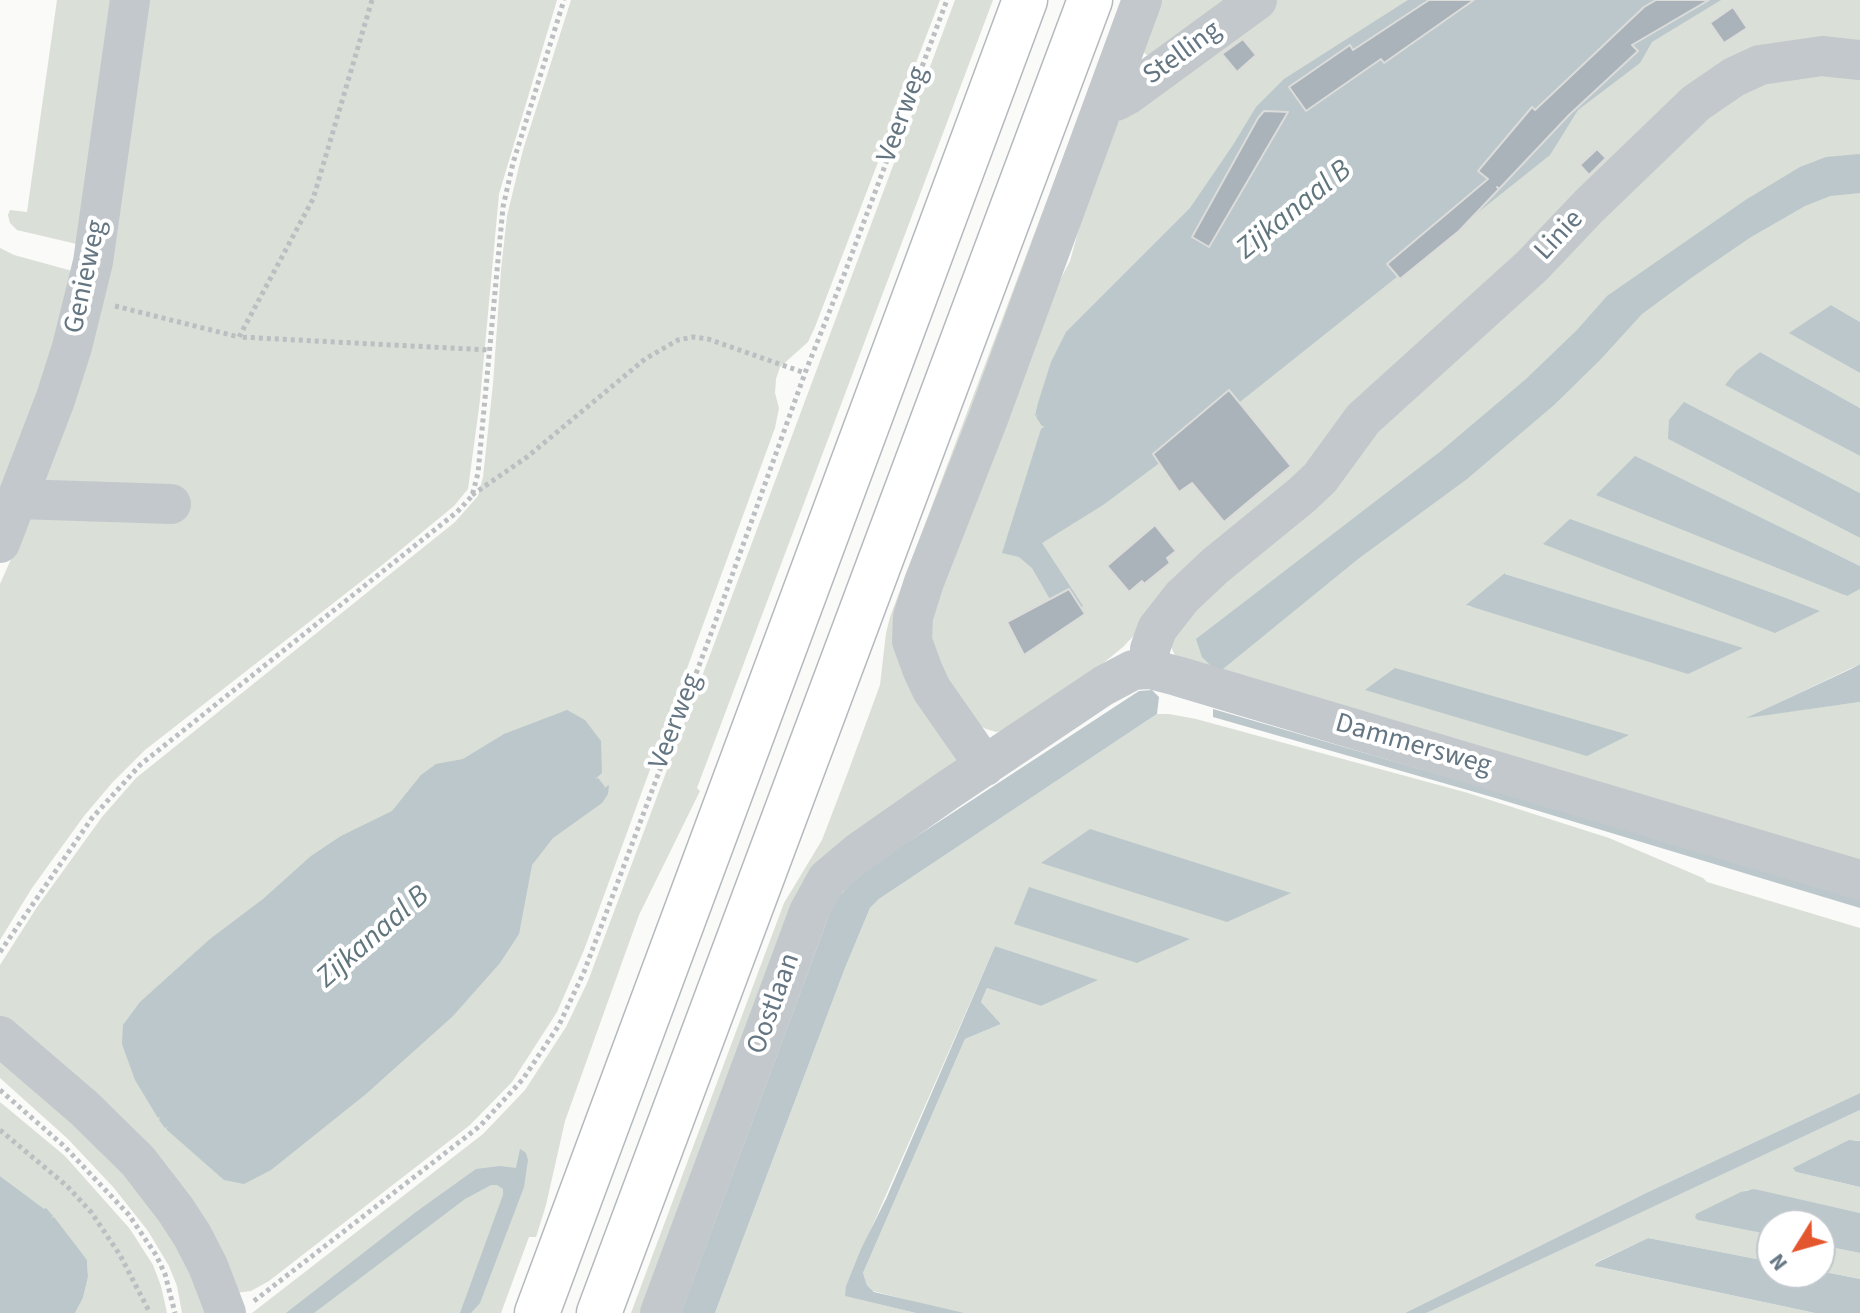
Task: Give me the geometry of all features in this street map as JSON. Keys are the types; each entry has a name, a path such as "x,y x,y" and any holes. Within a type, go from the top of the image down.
{"highway":[{"path":"537,1313 1025,0"},
{"path":"599,1313 1090,0"}],"street":[{"name":"Genieweg","path":"0,543 55,400 84,298 100,227 130,0"},
{"path":"1142,0 924,582 913,617 912,641 932,690 985,766 1118,677 1133,670 1150,669"},
{"name":"Stelling","path":"1107,100 1116,101 1127,95 1257,0"},
{"name":"Linie","path":"1150,669 1150,649 1157,629 1182,597 1320,478 1363,419 1532,266 1589,206 1708,93 1747,70 1772,62 1822,56 1860,60"},
{"path":"18,499 171,504"},
{"name":"Dammersweg","path":"1150,669 1860,880"},
{"name":"Oostlaan","path":"660,1313 818,894 839,867 985,766"},
{"path":"0,1036 122,1143 154,1180 238,1308"}],"path":[{"path":"239,337 313,199 372,0"},
{"path":"472,496 478,473 497,250 507,186 564,0"},
{"name":"Veerweg","path":"238,1308 480,1126 517,1087 548,1045 584,972 805,373 947,0"},
{"path":"84,298 239,337 489,350"},
{"path":"0,952 67,851 125,779 155,751 457,512 472,496 527,457 645,359 678,340 693,337 708,339 805,373"},
{"path":"0,1090 64,1146 129,1215 160,1265 172,1293 175,1313"},
{"path":"0,1130 67,1186 91,1212 120,1255 150,1313"}],"shaded area":[{"path":"57,0 116,0 81,245 17,230 10,223 8,215 10,210 27,212"},
{"path":"143,0 557,0 499,194 480,400 468,489 454,506 381,566 145,750 84,816 32,888 0,940 0,584 12,557"},
{"path":"571,0 940,0 815,327 808,342 780,367 776,379 775,393 779,408 775,428 584,950 557,1012 512,1082 470,1125 269,1281 251,1291 235,1293 0,1018 0,965 37,907 102,817 136,778 455,522 478,496 483,477 493,384 507,216 523,150"},
{"path":"955,0 993,0 697,788 700,791 639,915 565,1121 536,1237 529,1237 501,1313 252,1313 483,1134 525,1090 566,1027 588,981"},
{"path":"1152,0 1245,0 1154,60 1136,47"},
{"path":"1268,0 1860,0 1860,54 1770,54 1123,647 1009,730 996,732 986,729 976,724 920,640 1058,284 1070,261 1109,121"},
{"path":"1860,75 1860,322 1831,305 1790,333 1860,373 1860,408 1760,352 1726,385 1860,456 1860,493 1684,403 1668,439 1860,538 1860,566 1635,457 1846,596 1860,589 1860,664 1749,717 1860,702 1860,869 1176,658 1169,642 1169,632 1623,193 1738,94 1784,77","holes":["1505,574 1740,648 1467,606"]},
{"path":"1091,83 906,606 963,758 838,858 653,1313 631,1313 784,903 822,840 848,772 880,685 890,617"},
{"path":"0,248 14,255 76,272 0,505"},
{"path":"1157,714 1196,719 1468,793 1609,838 1707,882 1860,928 1860,1093 1648,1192 1405,1313 957,1313 873,1291 863,1273 965,1039 1001,1024 981,1002 987,988 1041,1006 1097,980 995,946 846,1286 846,1296 916,1313 715,1313 870,908 879,899"},
{"path":"0,1054 136,1172 214,1313 182,1313 169,1266 148,1231 114,1188 68,1139 0,1078"},
{"path":"0,1102 65,1156 130,1229 153,1265 167,1313 75,1313 83,1298 88,1277 87,1260 44,1210 0,1176"},
{"path":"1860,1110 1860,1141 1855,1140 1796,1172 1860,1187 1860,1213 1747,1190 1697,1214 1695,1218 1756,1231 1756,1259 1648,1238 1595,1263 1599,1267 1815,1313 1425,1313"},
{"path":"1836,1248 1860,1253 1860,1279 1836,1274"}],"water":[{"name":"Zijkanaal B","path":"1408,0 1721,0 1652,42 1640,63 1578,110 1550,155 1216,421 1103,505 1042,543 1083,606 1069,617 1051,601 1032,568 1019,557 1002,553 1041,429 1045,426 1036,417 1038,415 1035,416 1038,403 1051,362 1066,332 1190,208 1256,107 1284,79"},
{"path":"1860,154 1860,193 1830,196 1805,206 1751,237 1691,278 1642,314 1554,405 1467,479 1358,559 1218,673 1202,657 1196,639 1441,451 1526,379 1607,296 1747,199 1800,167 1826,157"},
{"path":"1831,305 1860,322 1860,373 1789,333"},
{"path":"1760,352 1860,408 1860,456 1725,385 1736,371"},
{"path":"1684,402 1860,493 1860,538 1668,439 1669,420"},
{"path":"1635,456 1860,566 1860,589 1847,596 1596,495"},
{"path":"1570,519 1820,611 1775,633 1543,544"},
{"path":"1505,573 1743,648 1688,674 1466,605"},
{"path":"1860,664 1860,702 1746,718 1851,669"},
{"path":"1395,668 1629,735 1587,756 1365,690"},
{"path":"1152,690 1159,697 1157,714 879,899 870,908 715,1313 681,1313 834,902 859,874 1139,691"},
{"path":"1213,709 1860,897 1860,908 1213,717"},
{"name":"Zijkanaal B","path":"567,710 585,720 601,741 602,773 595,779 602,783 603,789 609,785 608,794 602,803 553,838 532,865 519,934 500,963 453,1016 366,1094 271,1170 244,1184 224,1180 159,1120 160,1117 135,1080 122,1044 123,1025 140,1002 210,939 263,899 311,856 341,836 392,811 421,775 436,764 463,759 504,734"},
{"path":"1090,829 1291,893 1227,922 1041,863"},
{"path":"1029,887 1190,939 1137,963 1014,924"},
{"path":"995,946 1098,980 1041,1006 987,988 981,1002 1001,1024 965,1039 863,1273 867,1285 874,1292 964,1313 916,1313 845,1296 861,1249 886,1199"},
{"path":"1860,1093 1860,1110 1426,1313 1405,1313 1648,1192"},
{"path":"1849,1140 1860,1141 1860,1187 1796,1172 1793,1168"},
{"path":"520,1149 526,1153 528,1160 524,1187 480,1303 471,1313 460,1313 503,1195 503,1189 497,1185 491,1185 465,1199 314,1313 286,1313 476,1169 516,1168"},
{"path":"0,1176 46,1208 87,1260 88,1277 83,1298 75,1313 0,1313"},
{"path":"1754,1189 1860,1213 1860,1253 1836,1248 1836,1209 1756,1209 1756,1232 1695,1218 1696,1214"},
{"path":"1648,1238 1756,1259 1756,1289 1836,1289 1836,1274 1860,1279 1860,1313 1815,1313 1595,1266"}],"building":[{"path":"1429,0 1474,0 1384,63 1381,59 1306,111 1289,87 1350,45 1353,50"},
{"path":"1656,0 1709,0 1632,45 1638,51 1569,115 1459,231 1400,279 1387,264 1488,179 1478,171 1532,107 1535,110 1644,7"},
{"path":"1733,7 1747,28 1724,43 1710,23"},
{"path":"1243,39 1256,55 1237,72 1222,54"},
{"path":"1264,111 1288,112 1209,247 1192,237"},
{"path":"1597,149 1606,158 1589,175 1580,165"},
{"path":"1229,390 1291,466 1224,522 1192,483 1179,492 1153,454"},
{"path":"1155,525 1176,551 1167,558 1170,563 1129,592 1107,566"},
{"path":"1069,589 1085,614 1024,655 1007,622"}]}
